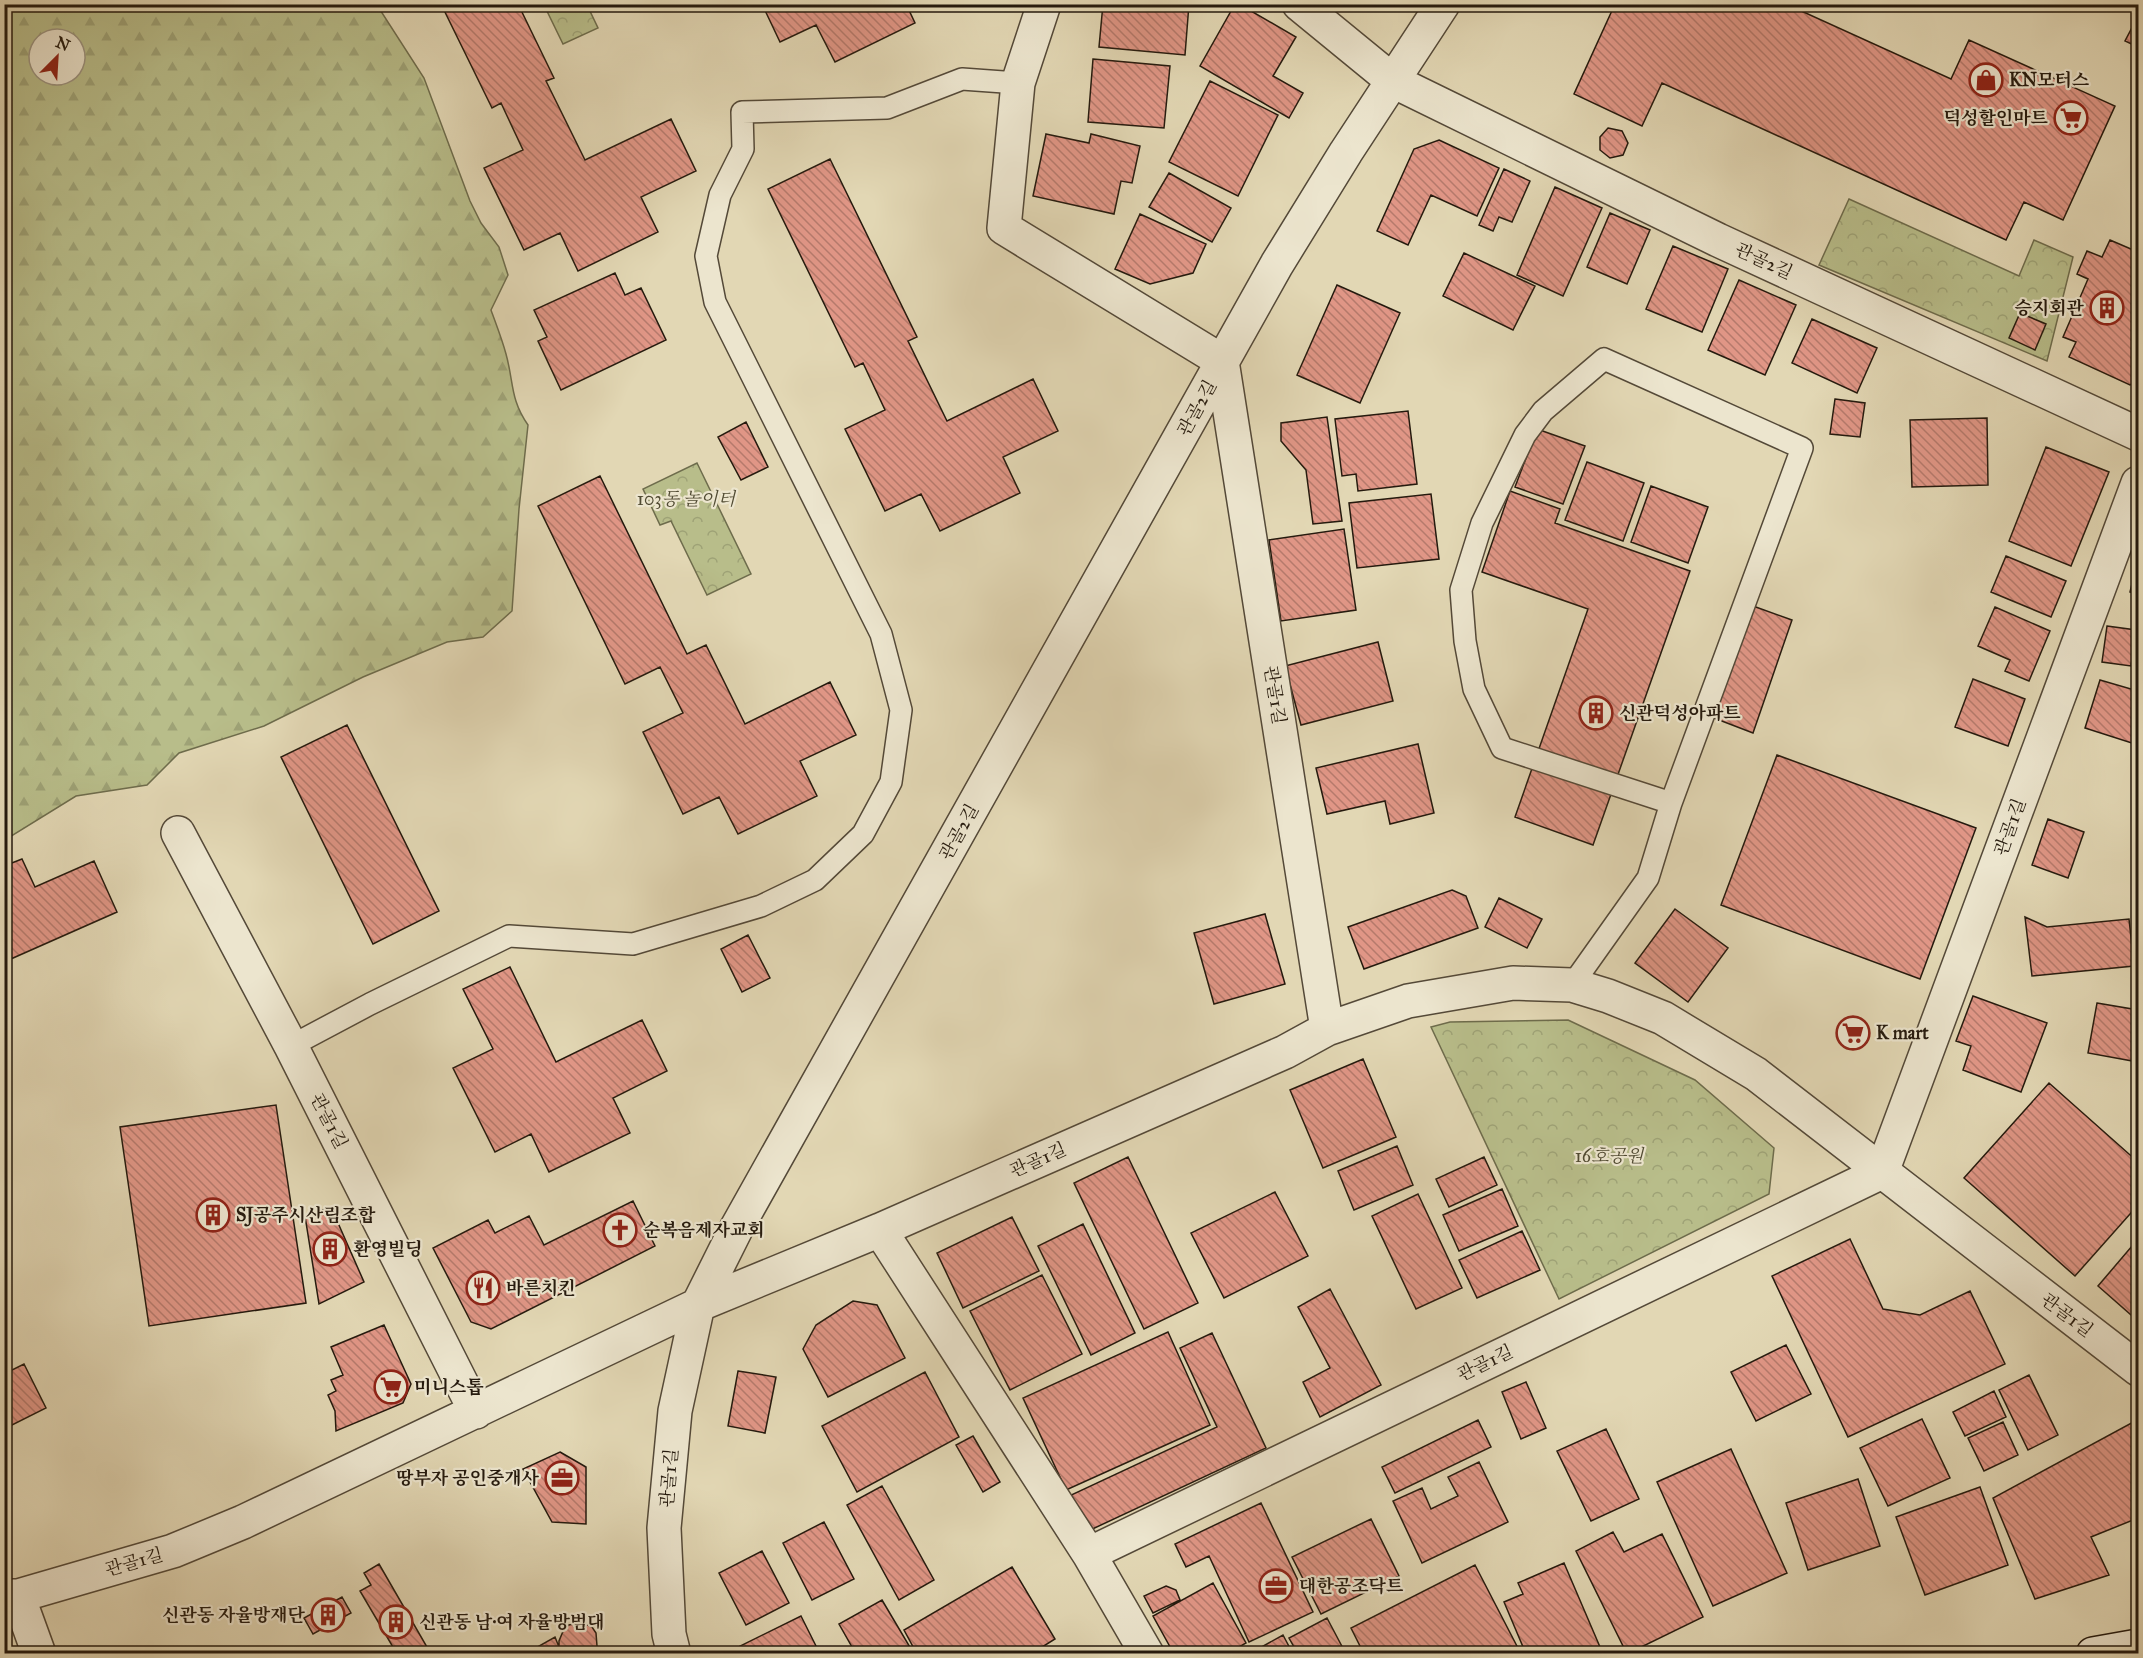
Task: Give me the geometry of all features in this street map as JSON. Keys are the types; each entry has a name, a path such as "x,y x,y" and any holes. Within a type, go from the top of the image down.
{"street":[{"name":"관골2길","path":"1044,4 1018,83 1004,228 1222,361"},
{"name":"관골2길","path":"1299,4 1393,81 1718,240 2139,434"},
{"name":"관골2길","path":"698,1305 735,1229 1277,264 1346,152 1443,4"},
{"name":"관골1길","path":"1222,361 1327,1029"},
{"name":"관골1길","path":"1089,1554 1882,1172 2139,483"},
{"name":"관골1길","path":"178,833 291,1046 476,1412"},
{"name":"관골1길","path":"39,1653 11,1596 173,1551 243,1522 698,1305 880,1230 1285,1052 1327,1029 1408,1001 1513,984 1572,985 1608,996 1663,1018 1756,1074 2139,1369"},
{"path":"880,1230 1089,1554 1147,1653"},
{"name":"관골1길","path":"674,1653 669,1634 664,1528 675,1411 698,1305"},
{"path":"2093,1653 2139,1646"}],"lane":[{"path":"291,1046 370,1004 509,936 633,944 761,906 815,880 863,834 891,782 902,710 887,653 868,607 846,568 716,302 706,256 720,195 743,149 742,112 887,108 962,79 1018,83"},
{"path":"1572,985 1648,878 1671,803 1802,448 1604,359 1543,411 1525,435 1482,523 1461,590 1465,641 1474,689 1502,748 1671,803"}],"green space":[{"path":"5,4 377,5 424,78 470,201 481,223 499,247 508,275 491,310 506,354 515,399 528,425 512,611 483,637 447,642 363,677 264,726 179,753 147,785 76,796 5,840"},
{"path":"544,5 587,5 598,28 563,44"},
{"path":"1849,199 2019,276 2034,240 2073,257 2047,361 1819,265"},
{"name":"103동 놀이터","path":"697,463 751,574 707,595 671,521 660,525 643,489"},
{"name":"16호공원","path":"1568,1020 1695,1080 1774,1148 1769,1194 1559,1299 1431,1027 1450,1022"}],"building":[{"path":"441,4 518,4 554,78 546,81 585,160 671,119 696,171 641,197 658,232 578,271 560,233 524,250 484,168 523,150 501,103 492,108"},
{"path":"762,4 906,4 915,23 835,62 816,25 780,42"},
{"path":"1103,4 1189,4 1185,55 1099,47"},
{"path":"1235,4 1239,4 1296,37 1273,76 1303,93 1289,118 1200,66"},
{"path":"1615,4 1786,4 1951,79 1969,40 2115,106 2063,220 2024,202 2006,240 1662,83 1642,126 1574,94"},
{"path":"2136,20 2138,21 2138,47 2125,41"},
{"path":"1093,59 1170,66 1164,128 1088,122"},
{"path":"1210,81 1278,115 1238,196 1169,162"},
{"path":"1608,128 1622,131 1628,143 1623,155 1610,158 1600,150 1600,137"},
{"path":"1046,134 1089,143 1091,134 1140,146 1132,183 1121,181 1114,214 1033,196"},
{"path":"1439,140 1499,168 1477,216 1431,195 1408,245 1377,231 1414,149"},
{"path":"830,159 917,337 908,341 947,421 1033,379 1058,431 1003,457 1020,493 940,531 921,494 885,511 845,429 885,410 863,363 855,367 768,189"},
{"path":"1504,169 1530,181 1512,222 1499,217 1493,231 1479,225"},
{"path":"1169,173 1231,208 1212,242 1149,207"},
{"path":"1555,187 1602,208 1563,296 1517,275"},
{"path":"1610,213 1650,230 1627,284 1587,267"},
{"path":"1140,214 1206,244 1193,273 1150,284 1115,269"},
{"name":"승지회관","path":"2110,240 2138,252 2138,381 2130,385 2069,357 2076,342 2063,337 2088,279 2077,274 2087,251 2102,257"},
{"path":"1673,246 1728,269 1702,332 1646,309"},
{"path":"1464,253 1535,286 1513,330 1443,296"},
{"path":"615,273 625,295 641,288 666,340 561,390 538,341 547,337 534,310"},
{"path":"1739,280 1796,305 1765,375 1708,350"},
{"path":"1337,285 1400,313 1360,403 1297,375"},
{"path":"2020,313 2046,324 2035,350 2009,338"},
{"path":"1812,319 1877,348 1857,393 1792,363"},
{"path":"1835,399 1865,403 1860,437 1830,434"},
{"path":"1408,411 1417,484 1358,491 1356,474 1342,476 1335,419"},
{"path":"1327,417 1342,521 1313,524 1306,470 1281,441 1281,423"},
{"path":"1987,418 1988,485 1912,487 1910,420"},
{"path":"746,422 768,467 741,480 718,437"},
{"path":"1537,429 1585,446 1563,504 1515,487"},
{"path":"2046,447 2109,472 2071,566 2009,541"},
{"path":"1587,462 1644,483 1623,541 1565,520"},
{"path":"600,476 687,654 706,645 745,724 830,682 856,735 800,761 817,796 738,834 719,797 683,814 643,732 683,713 660,667 625,684 538,506"},
{"path":"1651,486 1708,507 1688,563 1631,542"},
{"name":"신관덕성아파트","path":"1510,491 1560,509 1555,523 1690,571 1593,845 1515,817 1588,609 1482,572"},
{"path":"1431,494 1439,559 1357,568 1349,503"},
{"path":"1344,529 1356,610 1281,621 1269,540"},
{"path":"2006,556 2066,581 2051,617 1991,592"},
{"path":"2138,559 2138,595 2130,592"},
{"path":"1753,606 1792,620 1753,733 1714,718"},
{"path":"1995,607 2050,631 2029,681 2005,671 2010,660 1978,646"},
{"path":"2107,626 2136,630 2131,666 2102,662"},
{"path":"1378,642 1393,701 1301,725 1285,666"},
{"path":"1973,679 2025,699 2008,746 1955,727"},
{"path":"2100,680 2138,691 2138,745 2085,728"},
{"path":"347,725 439,911 373,944 281,757"},
{"path":"1418,744 1434,813 1390,824 1385,801 1327,814 1316,768"},
{"path":"1777,755 1976,828 1920,979 1721,905"},
{"path":"2048,819 2084,832 2068,878 2032,865"},
{"path":"22,859 35,887 94,861 117,912 4,962 4,866"},
{"path":"1452,890 1466,896 1478,928 1364,969 1348,927"},
{"path":"1499,898 1542,919 1527,948 1485,927"},
{"path":"1675,909 1728,948 1688,1002 1635,963"},
{"path":"1265,914 1285,984 1214,1004 1194,933"},
{"path":"2025,917 2047,927 2129,919 2134,966 2032,976"},
{"path":"748,935 770,978 742,992 721,949"},
{"path":"510,967 556,1062 642,1020 667,1071 613,1098 630,1133 549,1172 531,1134 495,1152 453,1068 493,1049 463,989"},
{"path":"1973,996 2047,1023 2021,1092 1963,1070 1971,1046 1956,1041"},
{"path":"2097,1003 2138,1010 2138,1062 2088,1053"},
{"path":"1363,1059 1396,1137 1323,1168 1290,1090"},
{"path":"2049,1083 2138,1162 2138,1205 2075,1276 1964,1178"},
{"name":"SJ공주시산림조합","path":"276,1105 306,1303 149,1326 120,1127"},
{"path":"1397,1146 1413,1185 1354,1210 1338,1171"},
{"path":"1128,1157 1198,1303 1144,1329 1074,1183"},
{"path":"1484,1157 1497,1185 1449,1207 1436,1179"},
{"path":"1502,1189 1518,1226 1459,1251 1443,1215"},
{"path":"1275,1192 1308,1256 1224,1298 1191,1233"},
{"path":"1418,1194 1462,1288 1416,1309 1372,1216"},
{"path":"633,1201 655,1246 491,1329 471,1322 433,1248 488,1220 495,1233 529,1216 544,1245"},
{"name":"환영빌딩","path":"331,1207 364,1282 319,1304 305,1216"},
{"path":"1012,1217 1039,1271 963,1308 937,1253"},
{"path":"1083,1224 1135,1333 1091,1355 1038,1246"},
{"path":"1522,1231 1540,1270 1477,1298 1459,1260"},
{"path":"1850,1239 1883,1309 1920,1315 1970,1291 2005,1364 1848,1437 1772,1276"},
{"path":"2138,1239 2138,1321 2098,1286"},
{"path":"1042,1275 1082,1354 1010,1390 970,1311"},
{"path":"1330,1289 1381,1385 1320,1417 1303,1382 1330,1368 1298,1307"},
{"path":"853,1301 877,1305 905,1358 828,1397 803,1349 816,1325"},
{"path":"384,1325 411,1384 403,1403 336,1431 335,1411 328,1395 336,1391 331,1380 343,1375 331,1347"},
{"path":"1168,1332 1210,1425 1066,1490 1023,1398"},
{"path":"1212,1333 1266,1448 1086,1532 1069,1496 1217,1427 1180,1348"},
{"path":"1786,1345 1811,1394 1756,1421 1731,1372"},
{"path":"24,1364 46,1408 4,1429 4,1374"},
{"path":"738,1371 776,1377 765,1433 728,1426"},
{"path":"925,1372 959,1437 857,1492 822,1426"},
{"path":"2029,1375 2058,1435 2028,1450 1999,1390"},
{"path":"1526,1382 1546,1428 1521,1439 1502,1392"},
{"path":"1994,1391 2006,1417 1965,1436 1953,1412"},
{"path":"1922,1419 1950,1478 1888,1506 1860,1448"},
{"path":"1478,1420 1491,1447 1395,1493 1382,1467"},
{"path":"2137,1420 2138,1518 2091,1537 2109,1575 2035,1599 1993,1498"},
{"path":"2003,1422 2018,1455 1984,1471 1968,1438"},
{"path":"1606,1429 1639,1499 1591,1521 1557,1451"},
{"path":"973,1436 1000,1482 983,1492 956,1445"},
{"path":"1731,1449 1787,1573 1713,1606 1657,1482"},
{"path":"560,1452 586,1467 586,1524 552,1522 523,1469"},
{"path":"1479,1462 1508,1522 1422,1563 1393,1501 1422,1488 1431,1509 1458,1496 1448,1477"},
{"path":"1858,1479 1880,1546 1808,1570 1786,1503"},
{"path":"882,1486 934,1580 899,1600 847,1505"},
{"path":"1980,1487 2008,1565 1925,1595 1896,1517"},
{"path":"1261,1503 1313,1612 1249,1642 1209,1556 1186,1567 1175,1544"},
{"path":"1371,1519 1399,1576 1321,1614 1292,1557"},
{"path":"824,1522 854,1579 812,1600 783,1543"},
{"path":"1613,1532 1624,1552 1662,1534 1703,1617 1627,1654 1576,1551"},
{"path":"762,1551 789,1603 746,1625 719,1573"},
{"path":"1564,1563 1603,1654 1526,1654 1504,1602 1523,1594 1518,1583"},
{"name":"신관동 남·여 자율방범대","path":"379,1564 431,1654 397,1654 360,1591 371,1585 364,1573"},
{"path":"1475,1565 1520,1652 1364,1654 1351,1628"},
{"path":"1012,1567 1055,1639 1031,1654 917,1654 904,1630"},
{"path":"1213,1583 1246,1643 1227,1654 1174,1654 1153,1616"},
{"path":"1166,1586 1176,1590 1180,1600 1153,1613 1144,1596"},
{"name":"신관동 자율방재단","path":"342,1597 351,1613 313,1634 304,1618"},
{"path":"882,1600 914,1654 856,1654 839,1624"},
{"path":"801,1616 820,1654 729,1654 728,1652"},
{"path":"1327,1618 1346,1654 1298,1654 1289,1638"},
{"path":"581,1622 592,1627 596,1633 597,1646 593,1654 525,1654 555,1637 559,1647 564,1629"},
{"path":"1283,1635 1293,1654 1249,1654"}],"place":[{"name":"KN모터스","path":"1986,80"},
{"name":"덕성할인마트","path":"2071,118"},
{"name":"승지회관","path":"2107,308"},
{"name":"신관덕성아파트","path":"1596,713"},
{"name":"K mart","path":"1853,1033"},
{"name":"SJ공주시산림조합","path":"213,1215"},
{"name":"순복음제자교회","path":"620,1230"},
{"name":"환영빌딩","path":"330,1249"},
{"name":"바른치킨","path":"483,1288"},
{"name":"미니스톱","path":"391,1387"},
{"name":"땅부자 공인중개사","path":"562,1478"},
{"name":"대한공조닥트","path":"1276,1586"},
{"name":"신관동 자율방재단","path":"328,1615"},
{"name":"신관동 남·여 자율방범대","path":"396,1622"}]}
